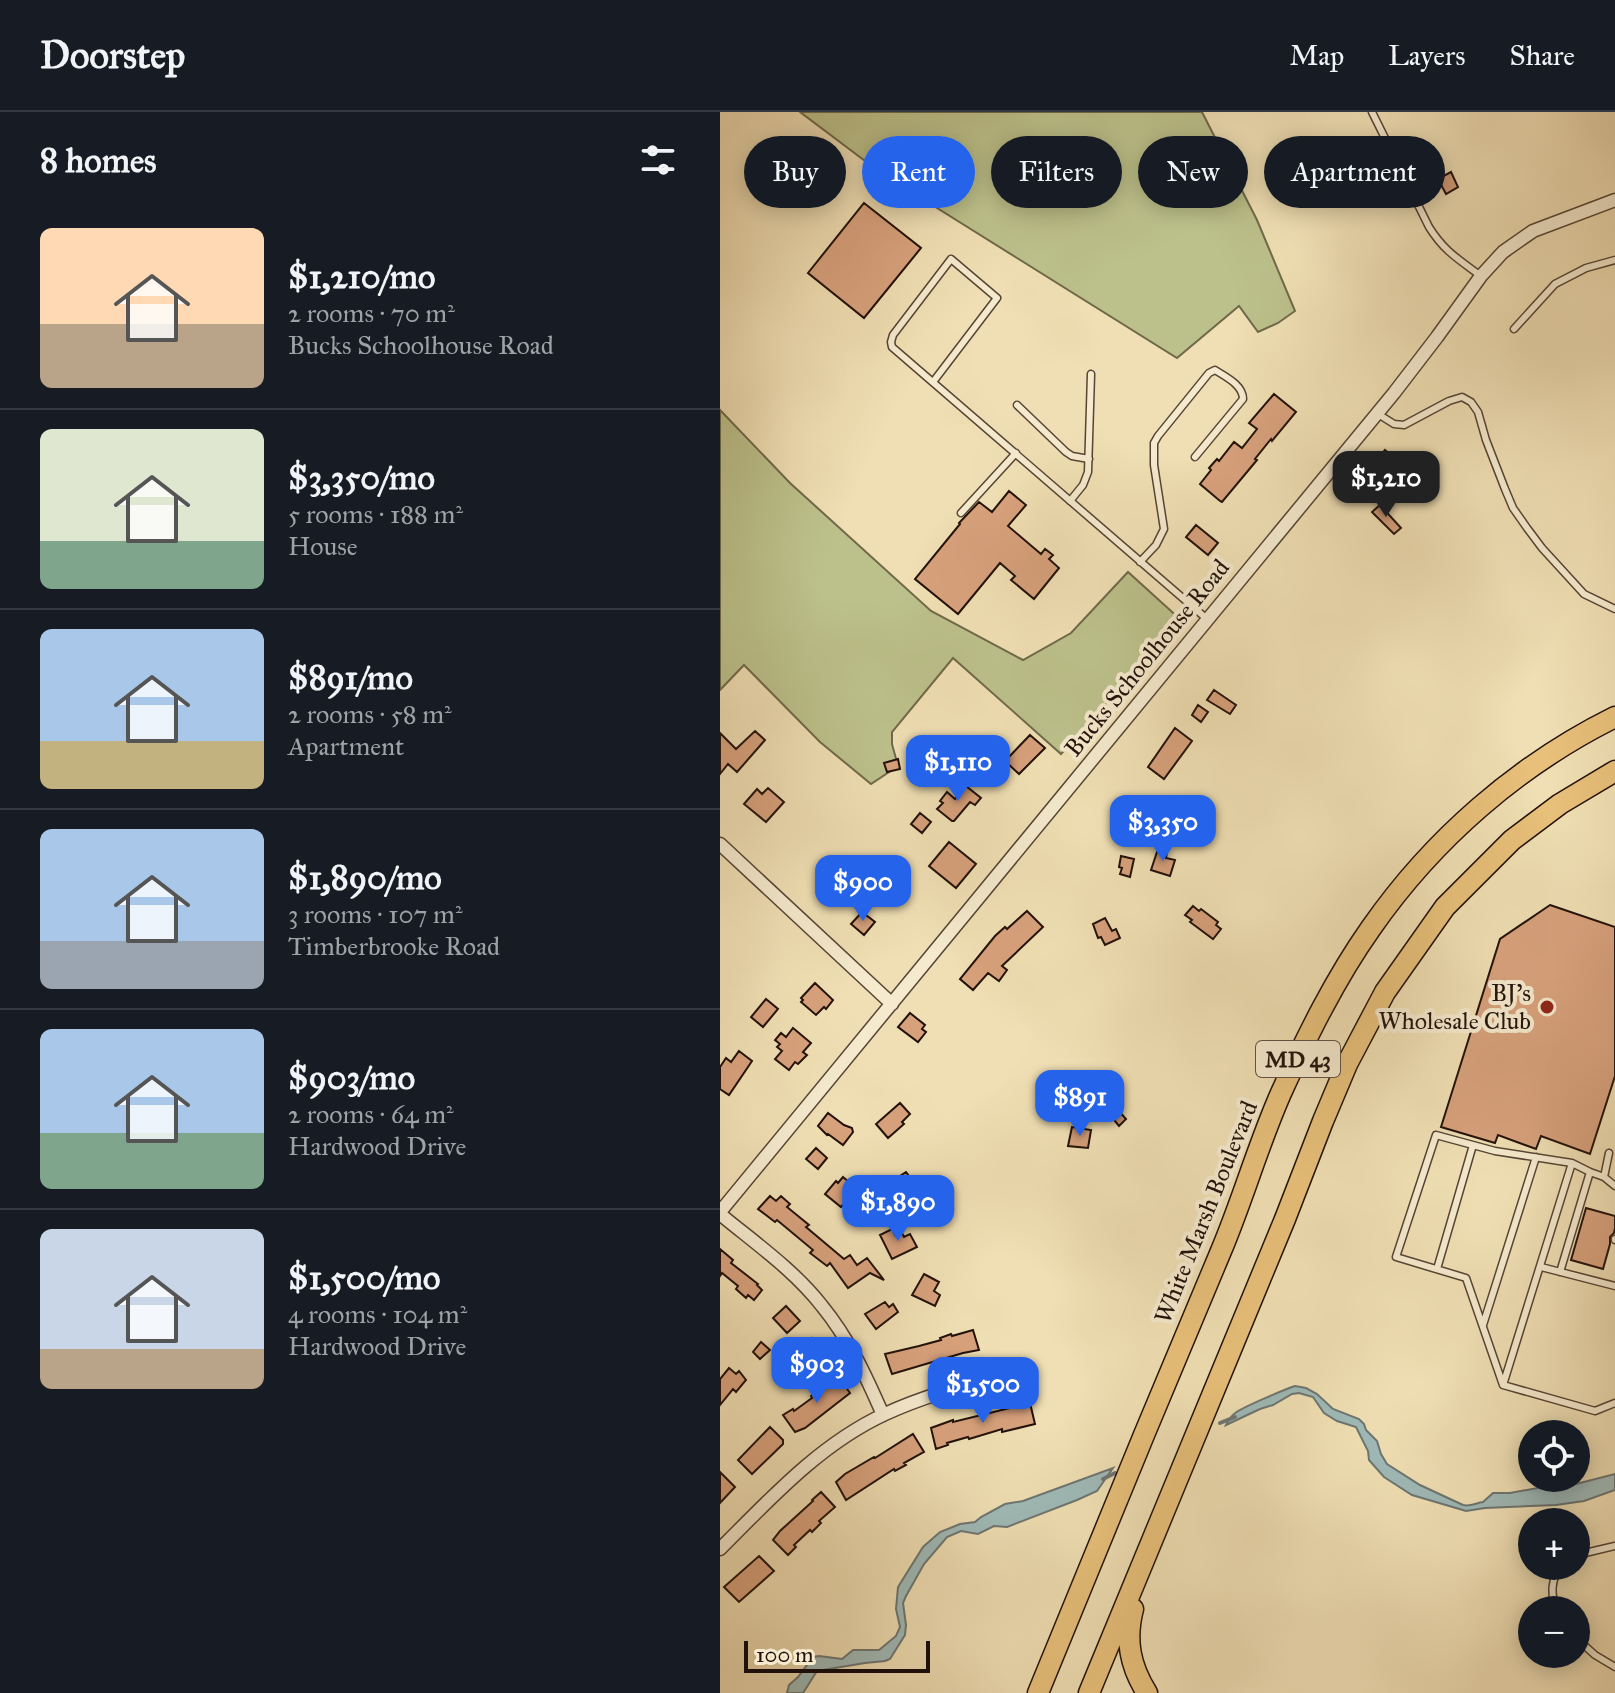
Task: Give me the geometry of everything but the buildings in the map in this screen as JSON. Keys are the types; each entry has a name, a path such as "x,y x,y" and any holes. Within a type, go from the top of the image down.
{"highway":[{"name":"White Marsh Boulevard","path":"1038,1693 1223,1246 1281,1093 1316,1020 1352,957 1416,870 1477,810 1552,753 1615,717"},
{"name":"MD 43","path":"1089,1693 1347,1064 1385,992 1445,907 1502,849 1560,804 1615,771"},
{"path":"1147,1693 1131,1660 1128,1635 1149,1549"}],"street":[{"name":"Bucks Schoolhouse Road","path":"720,1213 1377,413 1481,276 1503,252 1533,231 1615,200"},
{"path":"720,844 892,1004"},
{"path":"720,1213 793,1275 822,1306 861,1365 883,1415"},
{"path":"720,1549 787,1482 850,1433 883,1415 938,1393 1013,1372"}],"lane":[{"path":"1372,112 1429,227 1446,251 1481,276"},
{"path":"933,382 997,298 951,259 903,320 893,335 892,347 1207,619"},
{"path":"1514,329 1555,284 1586,268 1615,260"},
{"path":"1140,562 1156,545 1164,529 1154,465 1154,443 1209,373 1215,370 1239,387 1243,399 1195,457"},
{"path":"1070,501 1083,485 1088,472 1091,374"},
{"path":"1377,413 1394,424 1404,425 1449,401 1462,397 1471,402 1478,412 1513,508 1542,548 1584,594 1615,609"},
{"path":"1017,405 1066,452 1089,459"},
{"path":"961,513 1016,453"},
{"path":"1503,1385 1466,1278 1396,1257 1436,1135 1495,1151 1572,1163 1604,1177 1615,1186"},
{"path":"1437,1269 1473,1145"},
{"path":"1604,1177 1609,1153"},
{"path":"1483,1327 1536,1157"},
{"path":"1503,1385 1572,1163"},
{"path":"1560,1272 1590,1172"},
{"path":"1541,1267 1615,1286"},
{"path":"1503,1385 1595,1411 1615,1403"},
{"path":"1590,1552 1615,1546"},
{"path":"1590,1651 1615,1667"}],"green space":[{"path":"800,112 1202,112 1214,136 1138,136 1138,208 1248,208 1248,202 1295,311 1258,332 1239,306 1177,358 937,208 975,208 975,136 862,136 862,159 846,147 846,136 832,136"},
{"path":"720,410 790,483 931,611 1023,660 1071,633 1128,572 1181,620 1061,754 953,658 892,732 898,766 871,784 820,742 744,665 720,690"}],"water":[{"path":"1295,1386 1306,1388 1333,1409 1359,1419 1377,1441 1387,1464 1420,1485 1463,1505 1483,1502 1493,1493 1590,1492 1590,1480 1615,1474 1615,1490 1584,1501 1556,1505 1466,1511 1412,1495 1384,1477 1369,1460 1356,1427 1324,1413 1313,1397 1292,1394 1226,1425 1238,1411"},
{"path":"1113,1468 1097,1491 1077,1500 1007,1527 994,1526 978,1534 961,1531 947,1537 924,1564 906,1596 903,1603 905,1635 890,1659 817,1671 803,1693 787,1693 789,1685 813,1657 842,1659 853,1650 879,1650 896,1636 900,1627 896,1609 898,1587 923,1547 940,1532 975,1522 1005,1504 1023,1501"}],"waterway":[{"path":"1220,1423 1235,1417"},
{"path":"1103,1479 1115,1473"}],"place":[{"name":"BJ's Wholesale Club","path":"1547,1007"}]}
